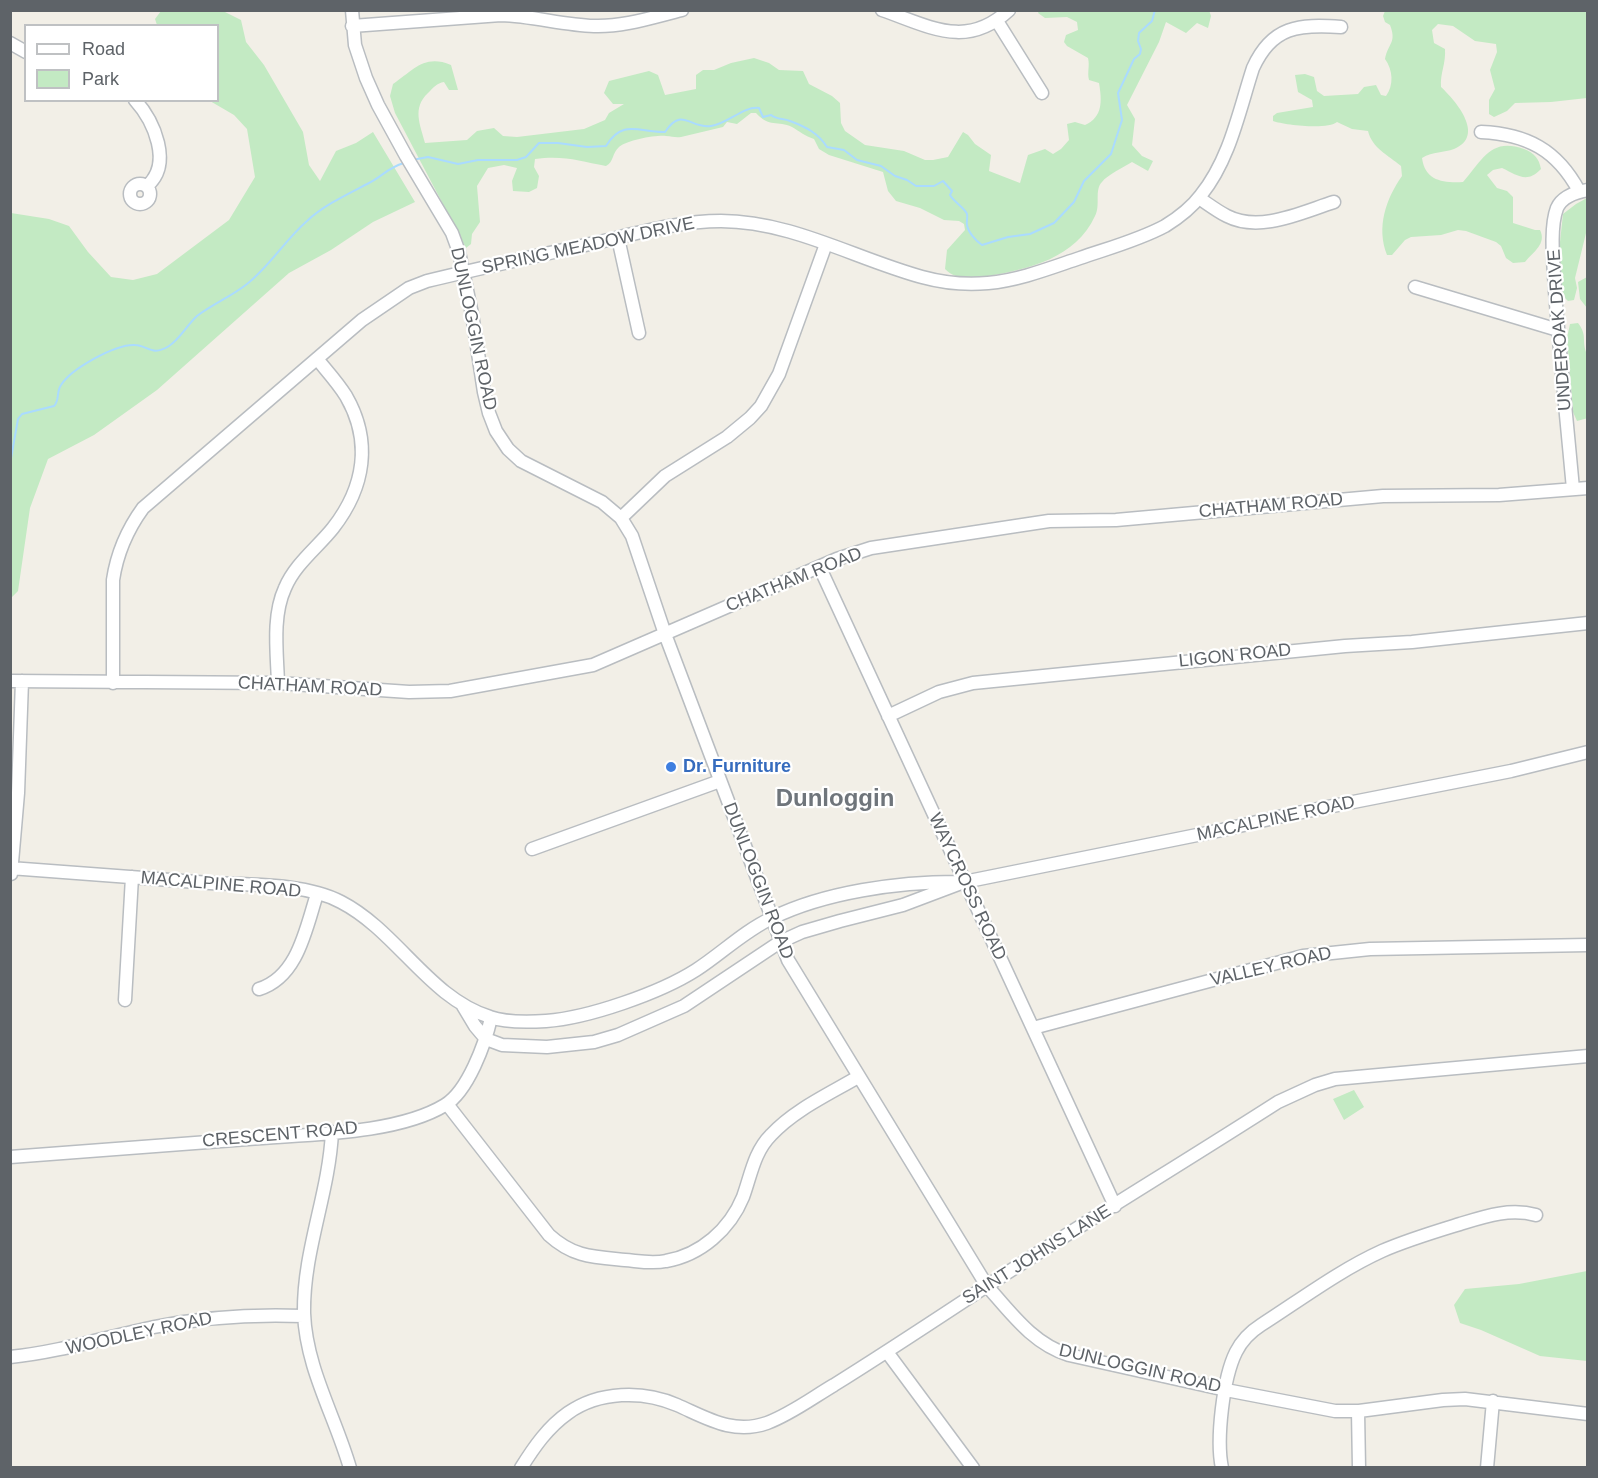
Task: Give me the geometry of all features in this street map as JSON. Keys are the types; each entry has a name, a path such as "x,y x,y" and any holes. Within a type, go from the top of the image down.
{"street":[{"name":"DUNLOGGIN ROAD","path":"352,10 355,45 378,105 452,233 464,272 484,392 496,431 508,449 521,460 602,502 621,518 636,546 665,634 788,960 987,1286 1032,1335 1054,1350 1226,1390 1316,1409 1358,1411 1443,1400 1493,1401 1587,1414"},
{"path":"352,26 525,13 579,25 609,26 682,10"},
{"path":"882,10 947,33 976,30 997,21 1009,10"},
{"path":"997,21 1042,93"},
{"name":"SPRING MEADOW DRIVE","path":"113,683 113,580 121,548 134,520 155,496 318,360 367,316 409,288 464,272 618,238 677,226 721,221 790,232 922,277 944,282 988,283 1026,276 1145,235 1165,226 1181,215 1199,198 1223,160 1253,68 1264,48 1279,34 1298,27 1317,25 1341,27"},
{"path":"10,43 24,51"},
{"path":"137,102 151,123 158,147 159,159 156,175 147,186"},
{"path":"1481,132 1511,135 1534,144 1560,161 1583,190"},
{"name":"UNDEROAK DRIVE","path":"1573,489 1558,330 1554,221 1559,204 1570,195 1583,190"},
{"path":"1199,198 1227,216 1255,223 1271,221 1334,202"},
{"path":"618,238 639,333"},
{"path":"621,518 664,476 726,437 752,417 761,406 779,374 826,244"},
{"path":"1415,287 1558,330"},
{"path":"278,683 277,626 280,598 293,573 343,514 353,497 362,463 359,429 354,412 345,394 318,360"},
{"name":"CHATHAM ROAD","path":"16,681 278,683 409,692 450,691 584,667 610,658 837,559 871,548 1048,521 1116,520 1383,496 1499,495 1587,488"},
{"name":"WAYCROSS ROAD","path":"820,568 1115,1206"},
{"name":"LIGON ROAD","path":"888,716 939,692 973,683 1345,646 1412,642 1587,622"},
{"path":"10,875 18,794 16,681"},
{"name":"MACALPINE ROAD","path":"463,1006 486,1039 502,1045 547,1047 594,1042 668,1015 780,942 802,932 903,905 964,882 1502,773 1587,752"},
{"path":"532,849 720,781"},
{"name":"MACALPINE ROAD","path":"11,868 268,886 338,900 356,911 392,941 463,1006 492,1018 546,1021 564,1019 610,1007 680,979 771,918 794,909 861,891 933,882 964,882"},
{"path":"125,1000 132,877"},
{"path":"259,988 278,979 293,960 302,942 317,894"},
{"name":"VALLEY ROAD","path":"1033,1028 1303,956 1370,949 1587,945"},
{"name":"CRESCENT ROAD","path":"10,1157 332,1132 410,1120 447,1104 471,1073 486,1039 492,1018"},
{"name":"SAINT JOHNS LANE","path":"521,1467 542,1437 562,1418 575,1409 605,1397 645,1396 674,1404 735,1428 757,1426 794,1409 1278,1102 1316,1085 1359,1076 1587,1056"},
{"path":"447,1104 549,1235 561,1246 589,1257 650,1263 682,1257 715,1237 728,1224 737,1209 753,1163 761,1146 770,1135 800,1112 858,1077"},
{"path":"332,1132 328,1174 308,1258 304,1316 315,1373 350,1467"},
{"path":"1222,1467 1218,1444 1226,1390 1235,1353 1247,1336 1364,1260 1396,1246 1478,1219 1515,1211 1536,1215"},
{"name":"WOODLEY ROAD","path":"10,1357 48,1352 200,1319 237,1315 304,1316"},
{"path":"886,1352 973,1467"},
{"path":"1487,1467 1493,1401"},
{"path":"1358,1411 1359,1467"}],"green space":[{"path":"1209,10 1211,16 1208,28 1197,23 1186,33 1166,22 1159,42 1127,105 1135,119 1132,145 1142,156 1153,161 1148,171 1132,162 1104,179 1098,189 1098,207 1095,216 1087,230 1064,252 1019,270 976,277 959,277 945,269 947,250 965,230 964,224 959,221 944,220 920,208 896,201 888,191 883,172 829,155 819,149 814,139 787,125 765,121 756,113 751,113 737,124 727,122 723,127 681,137 655,136 629,142 619,147 606,166 563,158 535,159 534,167 539,176 537,188 529,192 513,191 512,181 517,168 504,165 488,168 477,186 480,222 472,234 471,244 466,248 395,113 390,96 393,84 413,69 426,62 442,62 451,65 458,90 449,90 444,82 435,86 423,99 419,116 425,143 467,140 477,131 494,128 503,136 517,137 584,129 605,120 609,113 624,104 613,104 604,93 609,81 649,71 658,75 665,95 696,89 696,75 703,70 714,70 731,63 754,58 769,63 779,70 803,71 809,84 840,103 841,123 845,131 865,145 904,151 925,160 933,160 948,157 963,132 991,155 989,171 1020,183 1028,155 1045,149 1053,154 1061,149 1069,140 1067,124 1075,122 1085,125 1091,122 1098,113 1101,102 1099,83 1089,80 1088,58 1064,42 1066,35 1078,30 1077,22 1067,17 1045,18 1038,13 1039,11"},
{"path":"161,11 223,11 241,20 246,42 264,65 303,132 309,165 320,181 336,151 356,143 373,132 415,202 373,222 331,250 289,273 157,390 94,435 48,459 30,508 18,591 11,598 11,213 49,219 69,226 88,252 111,277 133,280 157,274 229,220 255,177 247,129 234,115 212,102 219,102 219,24 157,24 155,19"},
{"path":"1385,11 1587,11 1587,98 1515,103 1507,111 1494,117 1489,114 1489,100 1495,89 1490,70 1497,52 1496,44 1475,41 1453,26 1438,24 1432,30 1434,43 1445,49 1441,87 1465,118 1468,136 1454,149 1422,158 1424,166 1427,172 1436,179 1463,182 1482,159 1495,149 1512,146 1533,154 1541,169 1536,174 1522,177 1502,168 1493,170 1487,175 1497,188 1507,191 1513,197 1513,223 1540,230 1542,240 1525,262 1513,263 1506,258 1501,246 1496,242 1458,230 1441,235 1411,237 1405,240 1392,255 1387,255 1382,234 1384,214 1391,194 1402,176 1401,166 1377,147 1368,131 1352,129 1337,122 1316,126 1273,121 1273,116 1277,113 1313,107 1312,100 1298,92 1295,75 1305,74 1314,77 1317,91 1324,96 1358,94 1364,87 1376,85 1381,95 1386,96 1392,78 1385,59 1393,36 1390,25 1385,22 1383,16"},
{"path":"1587,198 1587,229 1575,278 1577,288 1574,300 1568,301 1563,296 1559,251 1563,214"},
{"path":"1588,277 1587,308 1580,299 1578,282"},
{"path":"1578,323 1583,332 1587,354 1588,418 1577,421 1573,412 1567,338 1570,324"},
{"path":"1354,1090 1364,1107 1344,1120 1333,1099"},
{"path":"1587,1271 1587,1361 1540,1356 1460,1323 1454,1305 1465,1289 1519,1284"}],"waterway":[{"path":"412,160 428,157 458,164 478,160 517,160 526,157 539,143 587,147 606,146 612,137 626,130 665,132 671,124 681,119 697,125 711,126 747,110 759,108 763,117 771,115 801,126 816,134 827,147 844,150 857,160 881,166 916,186 934,186 943,181 952,191 950,195 952,198 966,212 967,225 975,239 982,245 1008,237 1030,234 1054,223 1074,202 1084,181 1111,154 1122,120 1118,93 1134,59 1140,54 1139,33 1152,21 1155,10"},
{"path":"10,464 18,419 22,414 54,406 61,385 74,372 105,353 126,346 139,345 154,351 169,346 197,316 255,277 299,228 314,215 393,167 404,163"},
{"path":"10,501 10,508"}],"place":[{"name":"Dr. Furniture","path":"671,767"}],"district":[{"name":"Dunloggin","path":"835,799"}]}
